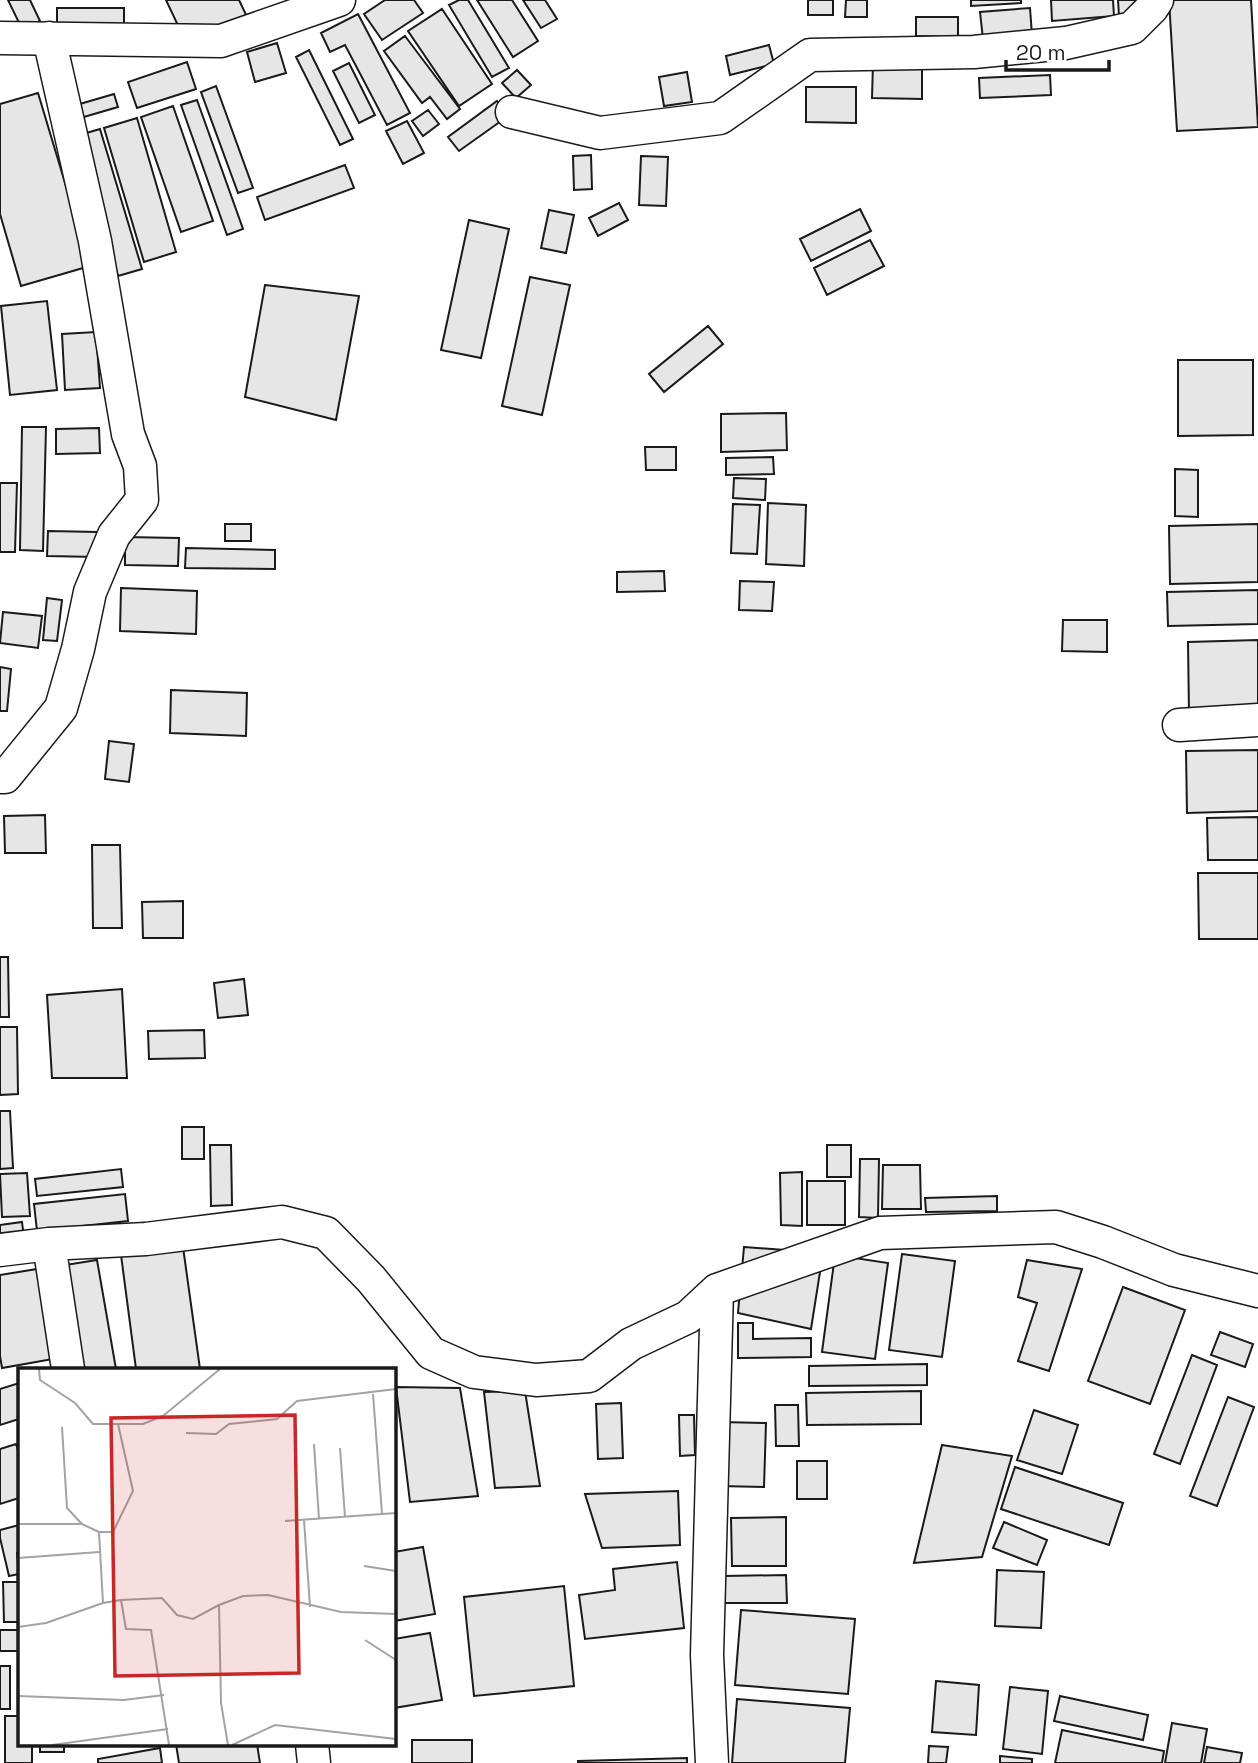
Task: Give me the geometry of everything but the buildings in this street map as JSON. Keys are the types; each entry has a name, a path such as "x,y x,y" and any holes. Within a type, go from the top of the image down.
{"street":[{"path":"0,38 221,41 339,0"},
{"path":"512,112 600,133 720,118 810,55 974,52 1066,43 1132,28 1157,0"},
{"path":"0,777 5,776 61,708 78,649 90,592 114,535 142,500 140,466 128,434 95,241 49,38"},
{"path":"1179,725 1258,720"},
{"path":"0,1250 48,1244 146,1239 282,1222 326,1233 371,1279 430,1353 474,1372 536,1380 589,1376 631,1344 688,1317 717,1290 880,1233 1056,1227 1174,1270 1258,1291"},
{"path":"48,1244 68,1368"},
{"path":"712,1763 707,1654 717,1290"}]}
